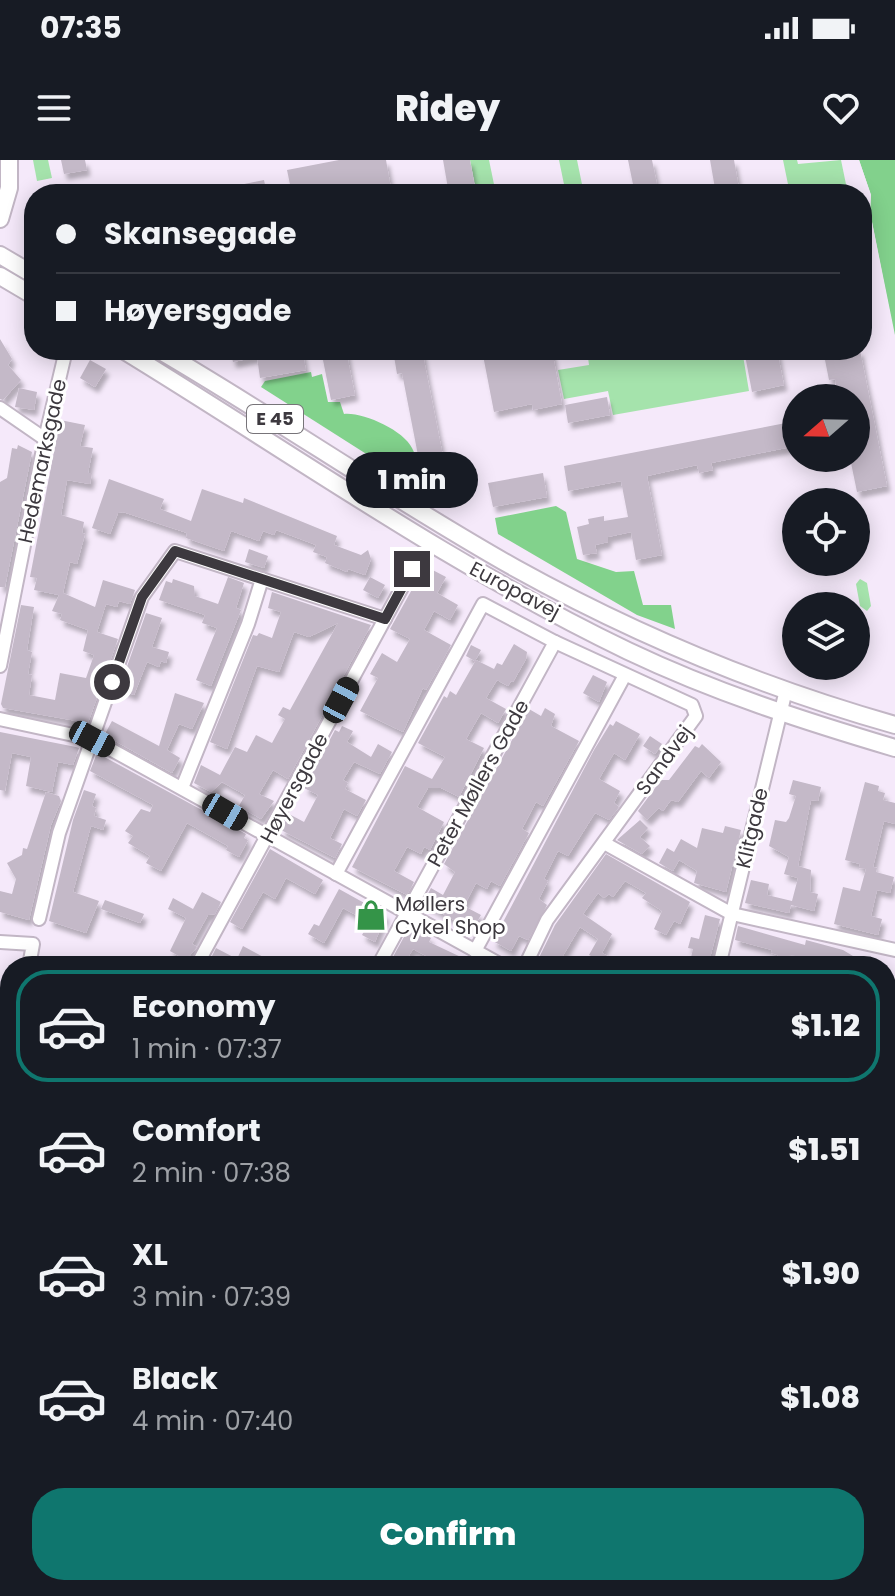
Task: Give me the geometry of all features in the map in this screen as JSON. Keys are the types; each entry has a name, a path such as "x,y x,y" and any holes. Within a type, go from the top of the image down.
{"main road":[{"path":"0,219 9,188 9,160"},
{"path":"0,255 24,269"},
{"path":"0,276 24,290"},
{"name":"Europavej","path":"139,360 492,578 628,651 780,713 895,748"},
{"name":"Europavej","path":"175,360 517,569 631,627 786,690 895,725"}],"street":[{"name":"Hedemarksgade","path":"0,666 64,360"},
{"path":"0,408 45,439"},
{"path":"39,919 59,833 142,597 175,551 385,619"},
{"name":"Høyersgade","path":"202,956 412,569"},
{"path":"182,788 248,624 262,579"},
{"name":"Sandvej","path":"336,874 483,604 555,642 692,705 696,716 547,920 530,956"},
{"name":"Peter Møllers Gade","path":"383,956 555,642"},
{"path":"475,951 625,675"},
{"name":"Klitgade","path":"722,956 786,690"},
{"path":"0,719 92,739 484,956"},
{"path":"604,843 732,914 894,945"},
{"path":"0,942 33,944 31,956"}],"shaded area":[{"path":"33,160 48,160 52,178 37,181"},
{"path":"470,160 489,160 494,184 475,184"},
{"path":"559,160 577,160 582,184 564,184"},
{"path":"783,160 797,160 798,164 841,160 846,184 788,184"},
{"path":"859,160 895,160 895,335 872,222 872,184 867,184"},
{"path":"588,360 744,360 749,391 613,415 608,391 564,399 558,370 589,365"},
{"path":"311,372 312,377 322,374 328,402 340,402 344,414 382,424 407,441 415,456 420,480 412,483 261,387 265,381"},
{"path":"556,506 566,512 577,559 616,572 634,571 643,605 671,605 675,629 637,615 498,534 495,518"},
{"path":"860,579 867,583 869,592 857,592 856,584"}],"pier":[{"path":"855,160 859,160 867,184 863,184"},
{"path":"872,222 895,339 891,336 872,239"}],"building":[{"path":"61,160 85,160 87,170 64,174"},
{"path":"339,160 386,160 390,184 290,184 287,170"},
{"path":"443,160 470,160 474,184 447,184"},
{"path":"628,160 652,160 657,184 633,184"},
{"path":"710,160 734,160 738,184 714,184"},
{"path":"264,180 265,184 244,184"},
{"path":"0,339 12,359 8,365 21,380 3,400 0,399"},
{"path":"90,360 106,369 95,387 80,378"},
{"path":"257,360 304,360 306,370 260,378"},
{"path":"323,360 348,360 355,395 331,400"},
{"path":"395,360 424,360 446,471 422,476 402,373 397,374"},
{"path":"484,360 554,360 562,404 533,410 532,404 494,412"},
{"path":"746,360 779,360 782,385 752,392"},
{"path":"825,360 862,360 867,384 836,384 835,379 829,380"},
{"path":"19,388 37,392 34,410 15,407"},
{"path":"607,397 610,415 568,423 565,405"},
{"path":"870,400 887,486 856,488 853,472 870,472"},
{"path":"60,420 85,425 80,446 93,448 88,473 92,473 90,484 67,480 61,515 84,522 82,533 85,534 77,564 70,562 63,593 95,607 103,580 135,590 130,604 119,601 117,607 106,604 97,632 118,639 88,723 3,708 1,704 21,605 34,607 27,650 32,652 28,674 32,675 29,695 55,700 60,673 86,678 94,655 83,651 88,630 60,620 62,614 52,611 59,595 34,590 37,578 30,577"},
{"path":"782,424 782,449 711,463 713,470 699,473 697,465 647,476 662,555 636,560 631,532 608,537 608,542 595,545 597,553 583,555 577,527 589,524 588,519 604,516 604,521 628,517 621,481 568,491 564,466"},
{"path":"18,445 32,452 5,587 0,587 0,482 7,478 12,448 17,449"},
{"path":"543,473 547,497 493,507 488,483"},
{"path":"109,479 164,499 160,509 191,521 202,489 243,503 244,498 337,536 334,545 361,555 368,550 371,559 365,575 348,569 347,572 325,563 327,557 313,552 316,545 276,530 274,535 263,531 259,541 231,531 224,551 186,538 187,533 123,512 118,513 110,534 92,528"},
{"path":"249,549 268,556 264,568 245,562"},
{"path":"425,566 446,577 437,593 458,605 450,620 434,611 424,630 451,645 426,690 423,688 403,732 360,711 378,678 370,674 382,653 397,662 410,639 390,629"},
{"path":"228,577 244,583 236,608 241,610 211,686 196,680 217,628 202,623 205,615 159,600 166,581 172,583 173,579 194,586 195,596 218,604"},
{"path":"370,577 385,585 378,598 363,590"},
{"path":"272,592 371,625 288,779 273,770 259,794 274,801 261,819 239,806 245,795 222,782 211,792 194,783 201,765 220,775 235,747 247,752 256,735 272,743 285,719 278,715 283,707 290,710 338,623 309,637 294,632 279,672 257,666 227,749 210,742 253,635 259,633 272,638 281,612 268,608"},
{"path":"146,613 162,618 152,647 169,652 166,663 161,661 159,667 147,662 134,695 119,689"},
{"path":"514,644 527,652 526,659 513,682 508,686 497,680 486,698 506,709 498,723 481,713 466,739 484,748 459,797 441,788 428,788 417,807 444,822 430,850 424,847 421,854 407,847 394,871 414,882 407,895 352,867 405,766 432,779 445,757 418,743 444,696 447,698 450,691 456,695 476,660 494,669 497,663 502,665"},
{"path":"471,645 481,650 475,661 466,656"},
{"path":"593,675 607,682 599,702 583,693"},
{"path":"175,693 204,703 192,729 179,724 167,750 180,758 172,773 108,737 106,732 112,721 159,746"},
{"path":"545,708 555,714 551,726 579,741 543,806 536,802 522,829 529,833 500,886 491,881 487,889 476,883 464,906 481,915 472,930 423,903 431,888 443,895 455,872 444,864 529,709 541,716"},
{"path":"616,721 640,734 625,760 614,753 599,779 620,791 614,803 619,807 609,820 595,813 568,856 558,851 544,879 548,881 539,899 547,905 528,940 519,936 511,951 493,941 594,750 610,724 613,726"},
{"path":"342,726 353,731 347,742 371,757 378,744 392,752 380,774 354,762 343,780 348,783 345,789 366,800 357,816 344,809 330,838 342,844 335,858 281,830 289,814 304,822 318,795 304,788 335,730 339,732"},
{"path":"0,732 79,748 73,765 58,762 52,792 26,786 31,757 12,753 5,791 0,790"},
{"path":"650,736 662,744 655,754 643,746"},
{"path":"702,744 721,762 709,778 701,771 678,802 671,800 663,811 659,808 647,820 638,811 661,780 669,780 695,746 699,748"},
{"path":"97,753 246,834 244,838 248,840 239,857 226,850 228,846 187,823 161,871 146,863 150,856 128,843 133,836 125,831 141,809 150,812 153,805 90,771"},
{"path":"793,780 821,787 818,801 811,800 798,866 811,870 810,892 818,894 814,911 791,905 789,913 745,903 751,880 769,884 767,895 792,901 798,878 784,874 789,857 769,846 775,820 786,822 789,818 796,796 789,794"},
{"path":"865,782 879,786 878,791 885,793 883,800 895,803 895,824 884,821 873,867 877,868 876,872 894,877 890,893 877,890 871,916 882,919 878,935 834,924 843,887 860,891 866,869 845,860"},
{"path":"84,790 96,794 92,806 96,808 94,816 106,820 103,830 91,826 73,892 99,901 86,933 49,921 73,820"},
{"path":"46,792 59,796 61,801 51,825 29,920 0,912 0,891 12,894 16,879 7,863 22,855 23,848 27,849"},
{"path":"640,820 648,828 640,837 650,846 642,854 617,840"},
{"path":"725,826 741,830 726,892 694,883 697,871 679,860 673,871 659,863 667,848 674,852 681,839 697,848 702,828 723,833"},
{"path":"270,849 323,880 315,894 286,878 275,899 263,892 242,929 230,922"},
{"path":"606,854 690,902 680,924 674,921 666,935 654,929 662,911 642,898 646,893 625,881 613,897 609,894 604,898 598,893 583,914 612,934 602,953 608,956 589,955 598,939 580,927 563,956 540,956 555,925"},
{"path":"339,889 386,915 375,942 362,935 369,922 343,908 324,943 308,934 314,924 319,926"},
{"path":"202,892 221,902 215,914 208,915 192,944 197,947 189,956 179,956 170,951 186,918 168,909 173,898 193,909"},
{"path":"105,900 144,914 140,923 101,909"},
{"path":"705,915 720,919 711,956 691,956 693,949 688,948 691,937 699,939"},
{"path":"410,926 431,938 429,942 459,956 426,956 413,949 409,956 394,956"},
{"path":"738,926 805,945 806,940 843,950 853,956 778,956 771,953 772,950 735,940"},
{"path":"243,946 261,956 238,956"},
{"path":"216,948 231,956 212,956"}],"place":[{"name":"Møllers Cykel Shop","path":"371,915"}],"route":[{"path":"112,682 142,597 175,551 385,619 412,569"}]}
